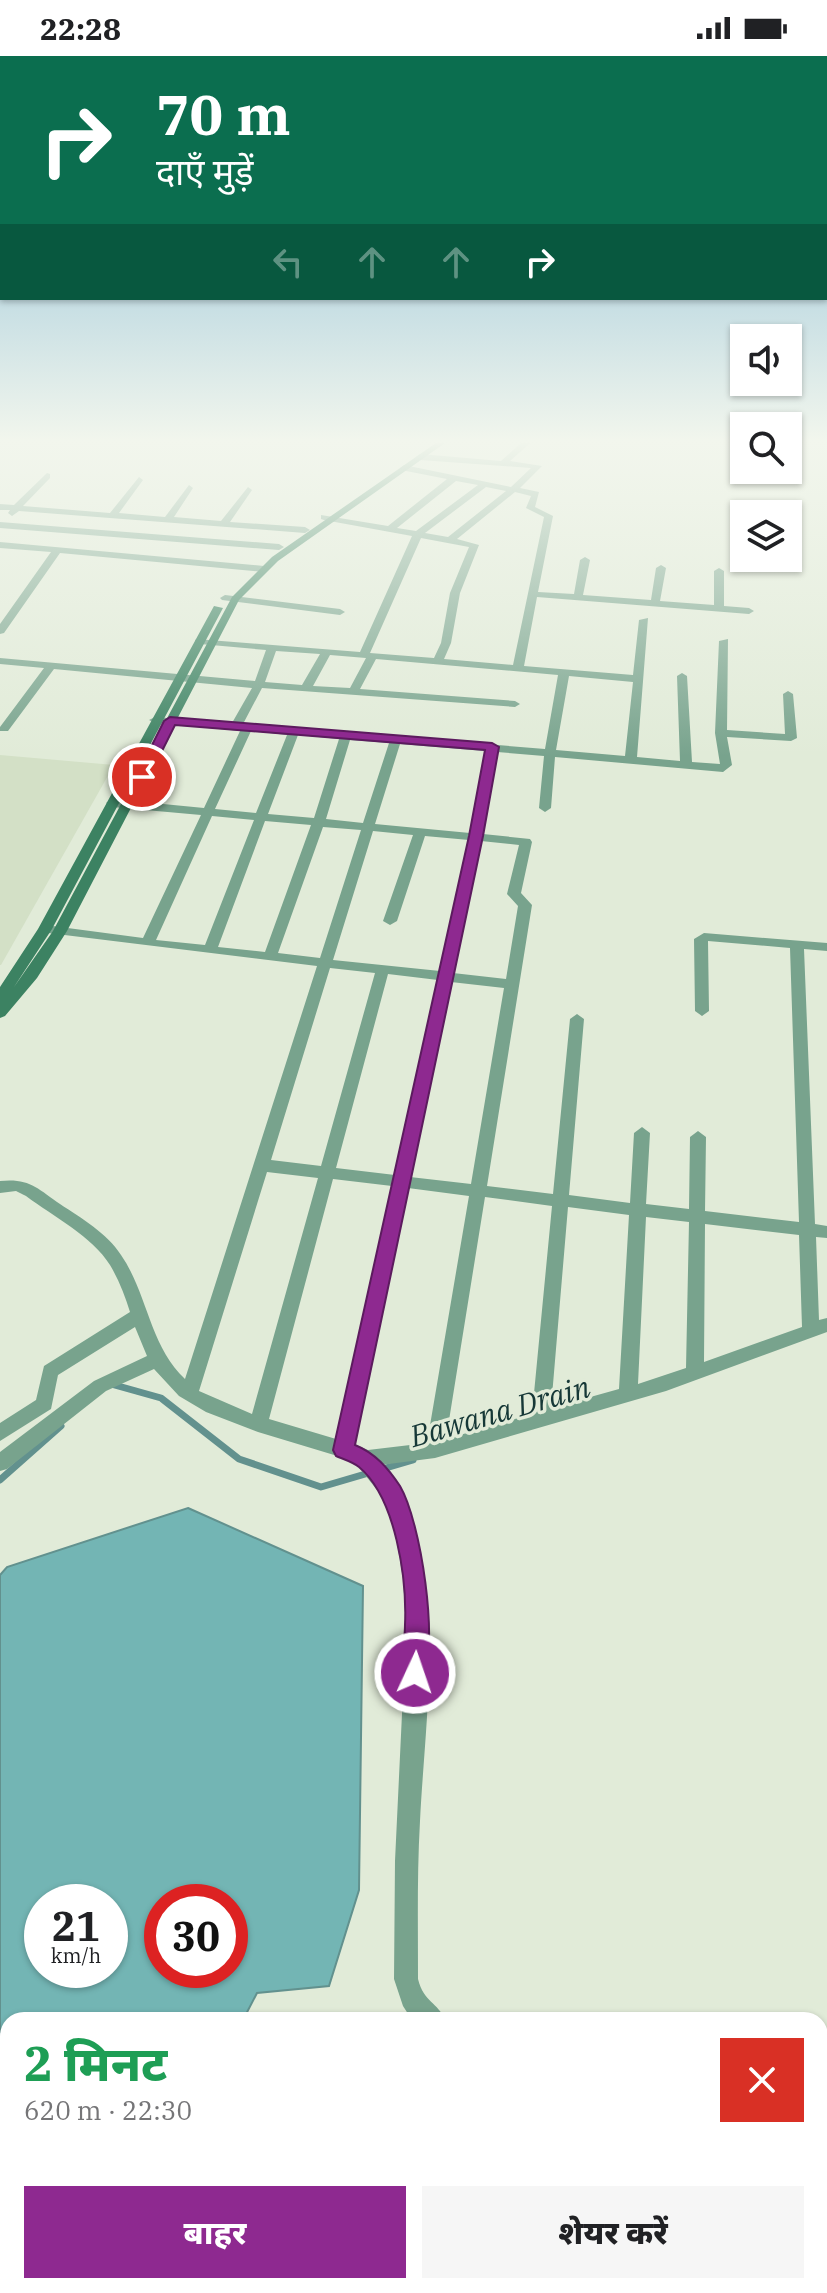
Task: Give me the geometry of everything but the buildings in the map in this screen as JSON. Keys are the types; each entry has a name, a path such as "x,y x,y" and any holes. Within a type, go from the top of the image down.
{"main road":[{"path":"0,998 45,929 179,679 230,599 279,547"},
{"path":"259,568 287,547"},
{"path":"0,1013 32,975 60,931 193,680 206,641"}],"street":[{"path":"28,547 259,568"},
{"path":"150,558 157,547"},
{"path":"353,692 412,547"},
{"path":"438,660 451,621 455,593 473,547"},
{"path":"518,667 542,547"},
{"path":"0,631 58,550"},
{"path":"579,593 585,560"},
{"path":"656,599 661,568"},
{"path":"719,571 719,608"},
{"path":"532,594 579,593 656,599 749,611"},
{"path":"230,599 340,612"},
{"path":"631,758 644,620"},
{"path":"206,641 639,679"},
{"path":"155,720 723,768 726,765 721,733 724,641"},
{"path":"148,943 208,813 272,647"},
{"path":"306,688 327,651"},
{"path":"0,661 179,679 515,704"},
{"path":"4,729 51,666"},
{"path":"545,808 550,752 564,672"},
{"path":"682,676 686,763"},
{"path":"721,733 791,738 788,694"},
{"path":"210,950 294,730"},
{"path":"270,957 318,824 346,734"},
{"path":"189,1394 396,738"},
{"path":"343,1450 476,836 492,747"},
{"path":"112,803 526,842 514,894 525,905 435,1450"},
{"path":"390,921 420,832"},
{"path":"45,929 512,984"},
{"path":"702,1011 701,939 711,936 827,947"},
{"path":"369,1463 435,1450 628,1394 819,1327 808,1229 797,944"},
{"path":"258,1424 383,969"},
{"path":"541,1419 577,1019"},
{"path":"628,1394 642,1133"},
{"path":"695,1371 698,1137"},
{"path":"261,1165 827,1232"},
{"path":"0,1187 18,1185 32,1192 107,1250 128,1283 155,1360 189,1394 258,1424 343,1450 369,1463 392,1493 411,1560 417,1621 407,1844 406,1979 411,1999 421,2012"},
{"path":"0,1433 44,1404 50,1371 140,1315"},
{"path":"0,1463 100,1386 155,1360"}],"shaded area":[{"path":"0,755 114,765 1,965 0,965"}],"water":[{"path":"188,1508 363,1586 359,1890 329,1986 257,1993 247,2012 0,2012 0,1575 7,1567"}],"waterway":[{"name":"Bawana Drain","path":"111,1384 161,1398 239,1459 321,1487 413,1460"},
{"name":"Bawana Drain","path":"0,1480 61,1426"}],"route":[{"path":"142,777 170,721 492,747 476,836 343,1450 366,1459 392,1493 399,1509 411,1560 417,1621 415,1673"}]}
